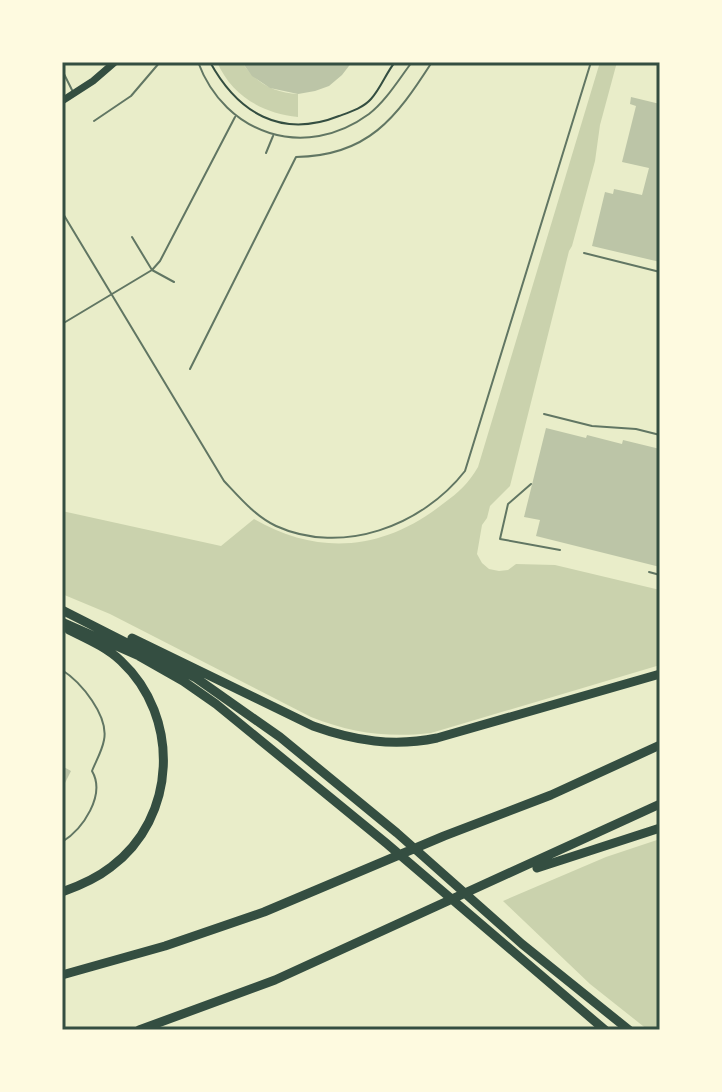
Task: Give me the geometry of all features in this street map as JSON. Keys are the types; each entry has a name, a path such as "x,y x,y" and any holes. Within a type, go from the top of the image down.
{"highway":[{"path":"62,609 152,647 313,726 345,737 376,742 411,744 437,738 660,674"},
{"path":"62,609 196,678 280,737 397,833 522,944 629,1030"},
{"path":"62,624 102,647 121,661 135,677 151,699 157,716 163,737 164,763 162,787 152,817 134,843 112,867 62,892"},
{"path":"62,624 139,656 216,704 386,843 605,1030"},
{"path":"62,975 264,912 444,836 551,795 660,745"},
{"path":"139,1030 275,980 660,804"},
{"path":"496,881 660,828"}],"main road":[{"path":"62,101 115,62"}],"lane":[{"path":"94,121 131,96 160,62"},
{"path":"198,62 220,102 235,117 273,135 311,136 353,124 376,108 412,62"},
{"path":"190,369 296,157 329,155 366,139 387,124 432,62"},
{"path":"62,212 224,481 259,515 277,526 328,538 358,537 408,519 456,482 465,471 591,62"},
{"path":"62,70 74,94"},
{"path":"62,324 152,270 160,261 235,117"},
{"path":"266,153 273,135"},
{"path":"132,237 152,270 174,282"},
{"path":"584,253 660,272"},
{"path":"544,414 592,426 636,429 660,435"},
{"path":"531,484 508,504 500,539 560,550"},
{"path":"649,572 660,575"},
{"path":"62,670 87,692 104,730 104,739 92,771 97,783 93,804 76,831 62,842"}],"path":[{"path":"210,62 224,87 245,108 271,120 305,125 324,122 371,99 395,62"}],"green space":[{"path":"217,62 242,62 266,86 298,94 298,117 272,112 250,101 231,84"},
{"path":"600,62 617,62 600,125 595,161 510,486 490,506 482,525 477,554 489,569 499,571 508,570 516,564 555,565 660,590 660,665 431,733 370,733 311,717 110,614 62,594 62,511 221,546 254,519 303,539 352,543 399,531 422,519 463,487 478,467"},
{"path":"660,839 660,1030 648,1030 590,984 503,901 606,857"}],"building":[{"path":"242,62 352,62 329,86 298,94 270,88 252,76"},
{"path":"631,97 660,104 660,262 592,246 605,192 613,194 614,189 642,195 649,168 622,162 636,106 630,104"},
{"path":"546,428 586,438 587,435 622,444 623,440 660,449 660,567 536,536 540,520 524,517"},
{"path":"62,766 71,771 62,789"}]}
